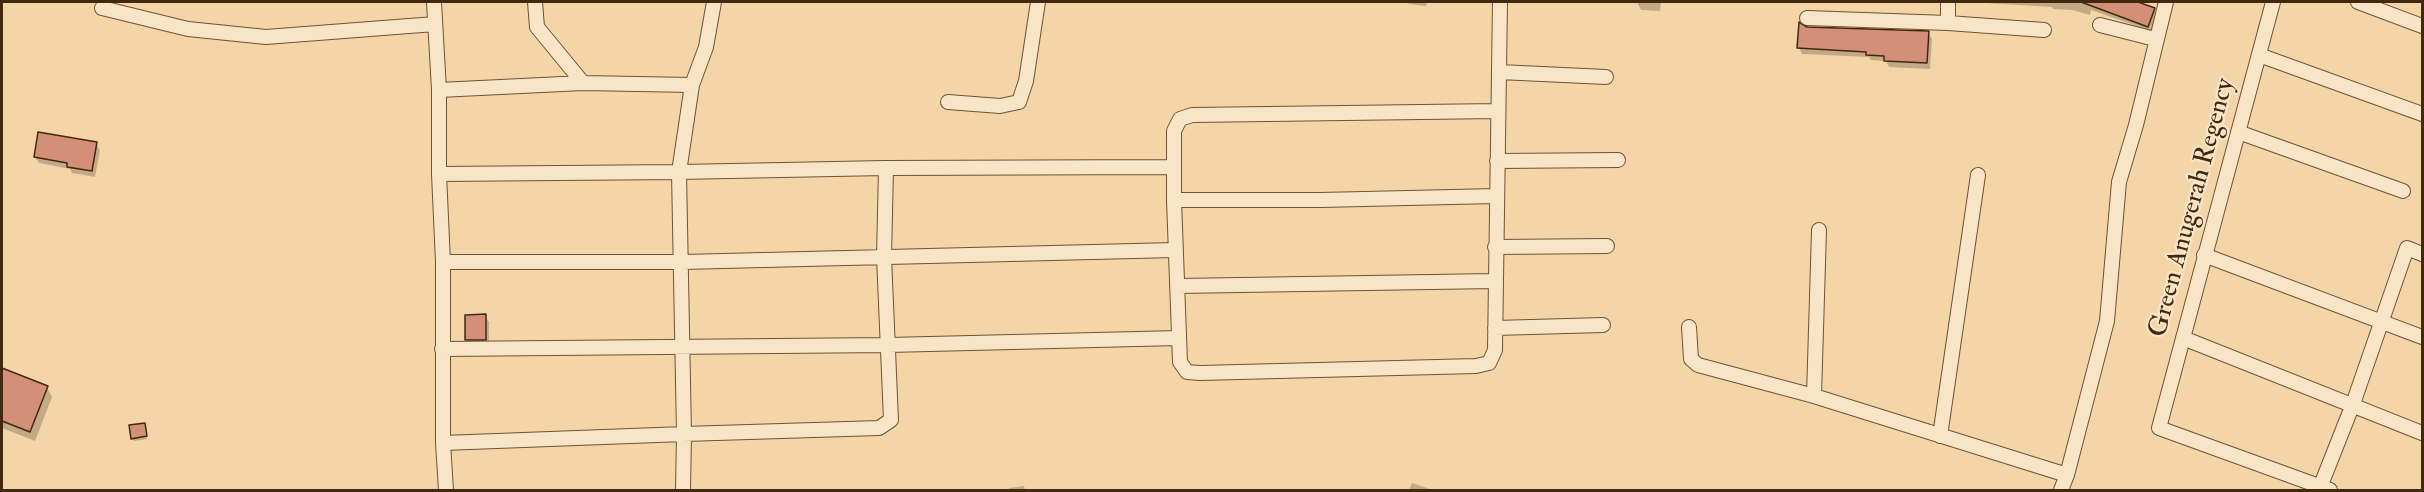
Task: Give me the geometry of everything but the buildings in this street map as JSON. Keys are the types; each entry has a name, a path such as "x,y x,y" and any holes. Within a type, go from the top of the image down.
{"street":[{"path":"434,2 439,90 439,174 443,262 443,443 446,490"},
{"path":"535,2 537,27 583,83"},
{"path":"683,490 682,262 679,172 692,85 706,47 714,2"},
{"path":"948,102 1000,106 1019,102 1026,81 1038,2"},
{"path":"1498,111 1192,115 1180,119 1174,131 1175,250 1180,362 1187,372 1476,366 1489,363 1495,350 1500,2"},
{"path":"1948,2 1948,23"},
{"path":"2061,490 2067,475 2107,321 2120,183 2166,2"},
{"name":"Green Anugerah Regency","path":"2273,2 2159,428 2323,489"},
{"path":"2358,2 2422,26"},
{"path":"102,8 188,29 266,37 435,24"},
{"path":"1807,18 1948,23 2044,30"},
{"path":"2100,25 2155,39"},
{"path":"2259,55 2422,114"},
{"path":"1499,72 1606,77"},
{"path":"439,90 583,83 692,85"},
{"path":"2238,132 2403,191"},
{"path":"1497,161 1618,160"},
{"path":"439,174 1174,166"},
{"path":"443,443 879,428 891,420 884,257 886,168"},
{"path":"1940,436 1978,175"},
{"path":"1174,200 1320,200 1496,196"},
{"path":"1814,396 1819,230"},
{"path":"1496,247 1607,246"},
{"path":"2323,489 2406,248 2422,254"},
{"path":"443,262 682,262 1175,250"},
{"path":"2204,255 2422,337"},
{"path":"1177,286 1495,281"},
{"path":"1495,328 1603,325"},
{"path":"1689,327 1691,359 1698,365 1814,396 2067,475"},
{"path":"442,349 888,345 1179,338"},
{"path":"2182,338 2422,433"}]}
